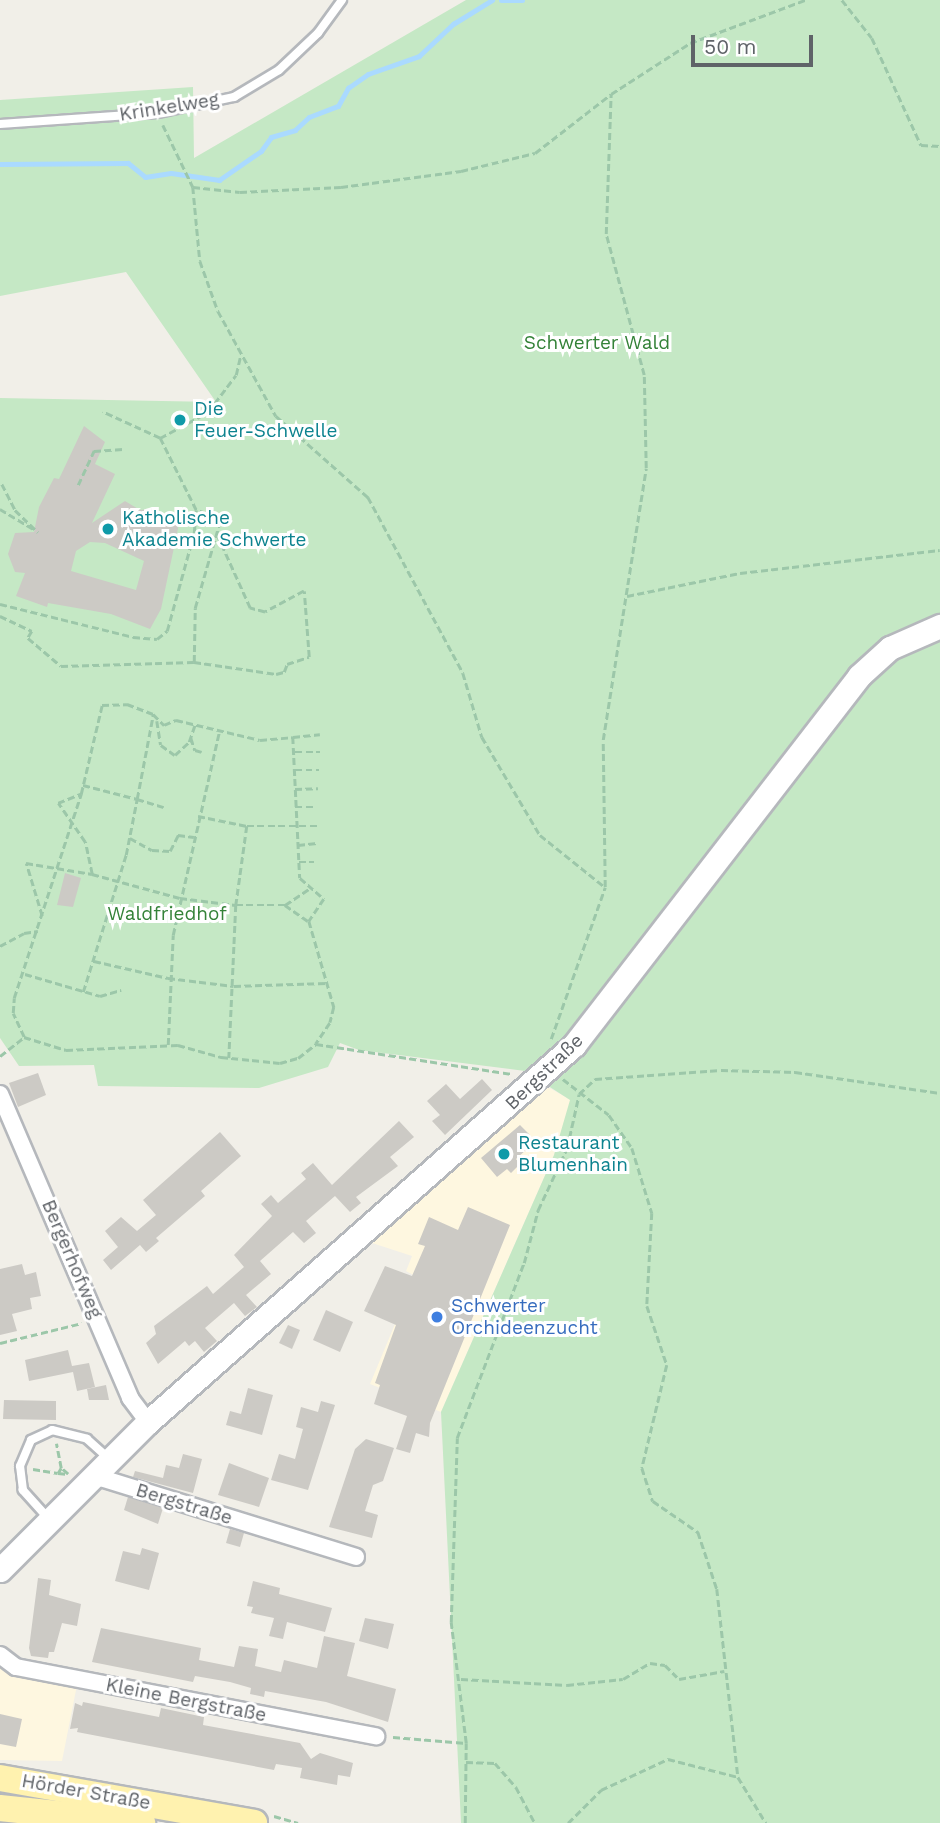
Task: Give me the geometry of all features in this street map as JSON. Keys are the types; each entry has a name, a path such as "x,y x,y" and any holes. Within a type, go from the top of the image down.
{"main road":[{"name":"Bergstraße","path":"3,1561 50,1519 148,1422 551,1068 594,1021 859,676 890,648 940,626"},
{"name":"Hörder Straße","path":"0,1778 254,1823"},
{"name":"Hörder Straße","path":"0,1808 142,1823"}],"street":[{"name":"Bergerhofweg","path":"0,1094 130,1398 148,1422"},
{"name":"Bergstraße","path":"102,1466 101,1478 356,1557"},
{"name":"Kleine Bergstraße","path":"0,1655 16,1667 376,1736"}],"lane":[{"name":"Krinkelweg","path":"0,124 158,113 234,97 279,69 318,33 342,0"},
{"path":"50,1519 23,1490 20,1466 31,1440 52,1430 87,1439 102,1466"}],"path":[{"path":"193,187 240,192 341,187 461,172 535,153 611,94 690,43 805,0"},
{"path":"842,0 872,38 921,145 940,146"},
{"path":"551,1068 551,1037 605,887 603,740 646,468 644,375 606,234 611,94"},
{"path":"158,113 174,153 193,187 200,261 240,355 276,416 368,497 409,566 463,673 482,737 540,835 605,887"},
{"path":"160,438 208,412 236,374 240,355"},
{"path":"0,604 133,637 157,639 167,631 178,597 196,510 160,438 103,412"},
{"path":"78,485 93,451 122,449"},
{"path":"0,509 38,532 15,510 2,484"},
{"path":"0,616 32,631 28,638 61,666 194,662 276,674 284,673 287,664 309,657 304,591 265,612 250,608 218,537 216,517 196,510"},
{"path":"194,662 195,608 218,537"},
{"path":"627,596 752,572 940,550"},
{"path":"195,725 191,738 180,752 169,754 160,745 157,722 153,714 127,705 102,705 81,794 13,1013 24,1037 66,1050 168,1045 229,1058 280,1063 298,1058 316,1044 330,1023 334,1007 309,921 285,905"},
{"path":"83,992 118,882 153,714"},
{"path":"157,722 164,725 176,720 260,740 320,734"},
{"path":"168,1045 168,978 180,898 219,732"},
{"path":"293,737 300,878 324,899 309,921"},
{"path":"191,738 195,750 202,752"},
{"path":"295,752 320,752"},
{"path":"296,770 319,770"},
{"path":"83,785 164,807"},
{"path":"295,789 318,788"},
{"path":"81,794 58,803 85,842 92,874"},
{"path":"295,807 313,807"},
{"path":"198,816 247,826 319,825"},
{"path":"229,1058 236,905 247,826"},
{"path":"129,838 152,850 170,851 178,835 194,837"},
{"path":"298,845 317,843"},
{"path":"299,862 314,862"},
{"path":"42,916 26,863 92,874 180,898 236,905 285,905 311,888"},
{"path":"0,946 38,931"},
{"path":"94,961 168,978 234,986 327,984"},
{"path":"25,974 83,992 106,996 121,990"},
{"path":"0,1056 24,1037"},
{"path":"316,1044 519,1076"},
{"path":"465,1823 466,1743 461,1679 451,1622 457,1438 524,1264 538,1210 567,1148 579,1094 596,1079 721,1070 796,1072 940,1093"},
{"path":"579,1094 609,1115 632,1148 652,1213 647,1306 667,1365 642,1468 653,1502 698,1532 717,1589 724,1671 738,1777 766,1823"},
{"path":"0,1342 98,1319"},
{"path":"20,1466 68,1474 61,1468 52,1430"},
{"path":"58,1473 61,1468"},
{"path":"461,1679 567,1685 623,1679 649,1663 665,1665 679,1679 724,1671"},
{"path":"376,1736 466,1743"},
{"path":"568,1823 601,1790 668,1759 738,1777"},
{"path":"466,1762 495,1763 516,1787 535,1823"}],"shaded area":[{"path":"544,1085 571,1100 554,1155 441,1412 370,1384 415,1276 406,1271 412,1256 369,1242"},
{"path":"0,1663 77,1685 62,1761 0,1760"}],"green space":[{"name":"Schwerter Wald","path":"466,0 940,0 940,1823 461,1823 441,1412 554,1155 570,1100 525,1071 359,1050 340,1043 328,1067 259,1088 98,1086 94,1065 19,1066 0,1038 0,398 216,402 126,272 0,296 0,100 193,87 194,158"}],"building":[{"name":"Katholische Akademie Schwerte","path":"84,426 105,442 95,464 115,474 92,523 125,501 140,510 151,509 180,519 161,609 150,629 111,614 48,603 47,607 16,596 25,573 15,572 8,554 15,533 34,532 39,507 54,478 59,479","holes":["90,542 105,543 144,561 136,590 71,571 76,551"]},
{"path":"65,873 81,878 73,907 57,905"},
{"path":"38,1073 46,1095 18,1107 9,1083"},
{"path":"482,1079 492,1090 445,1135 432,1121 440,1115 427,1101 446,1084 460,1099"},
{"path":"399,1121 414,1137 390,1157 398,1166 356,1197 361,1203 350,1212 335,1196 306,1221 316,1233 304,1243 293,1232 260,1261 271,1274 246,1295 257,1307 245,1316 234,1303 205,1328 217,1341 204,1352 195,1341 189,1346 185,1341 158,1364 146,1343 156,1334 154,1326 207,1286 213,1294 244,1267 234,1255 272,1216 261,1204 271,1195 278,1203 306,1179 301,1173 313,1163 332,1185"},
{"name":"Restaurant Blumenhain","path":"520,1125 530,1135 522,1142 527,1149 516,1159 520,1164 511,1173 507,1169 497,1177 481,1158"},
{"path":"220,1132 241,1156 201,1191 205,1196 156,1238 159,1241 146,1252 140,1245 111,1270 103,1260 118,1247 105,1231 121,1217 137,1231 156,1215 143,1200"},
{"name":"Schwerter Orchideenzucht","path":"468,1207 510,1225 430,1423 429,1437 416,1433 410,1453 396,1449 407,1416 374,1404 380,1385 375,1383 396,1325 364,1311 385,1266 412,1276 425,1246 418,1244 429,1217 458,1230"},
{"path":"22,1264 25,1275 36,1272 41,1296 30,1298 32,1309 12,1314 17,1331 0,1335 0,1269"},
{"path":"326,1310 353,1322 340,1352 313,1340"},
{"path":"288,1325 300,1330 292,1349 279,1343"},
{"path":"68,1350 72,1366 89,1363 95,1387 77,1391 73,1372 29,1381 25,1360"},
{"path":"106,1385 109,1400 89,1400 87,1389"},
{"path":"248,1388 273,1395 262,1435 226,1425 230,1411 241,1414"},
{"path":"4,1400 56,1401 56,1420 3,1419"},
{"path":"321,1401 335,1405 308,1490 271,1480 279,1454 295,1459 303,1429 296,1427 301,1407 318,1412"},
{"path":"366,1439 394,1448 383,1481 373,1485 365,1511 378,1515 372,1538 329,1527 355,1449"},
{"path":"183,1454 202,1459 193,1493 133,1477 135,1471 163,1478 166,1465 179,1468"},
{"path":"229,1463 269,1478 259,1507 218,1495"},
{"path":"128,1497 163,1508 158,1524 124,1510"},
{"path":"230,1529 244,1533 240,1547 226,1543"},
{"path":"142,1548 159,1553 149,1590 115,1581 123,1551 140,1555"},
{"path":"38,1578 51,1580 49,1595 81,1604 77,1626 62,1623 54,1652 49,1652 48,1658 31,1656 29,1648"},
{"path":"253,1581 280,1588 279,1594 332,1608 325,1632 287,1622 283,1639 269,1636 274,1618 251,1613 253,1607 247,1606"},
{"path":"365,1618 394,1624 388,1649 359,1641"},
{"path":"101,1628 201,1648 199,1660 234,1667 239,1646 258,1649 255,1666 281,1672 284,1660 317,1668 324,1636 355,1643 347,1676 396,1689 388,1722 326,1702 265,1691 264,1697 250,1694 251,1688 230,1682 195,1676 193,1682 92,1662"},
{"path":"83,1702 159,1717 161,1708 204,1717 203,1725 300,1743 311,1759 320,1753 353,1763 350,1777 338,1775 337,1785 300,1778 302,1768 276,1764 274,1770 77,1732 78,1728 70,1729 75,1703 82,1706"},
{"path":"0,1714 22,1719 16,1747 0,1744"}],"waterway":[{"path":"0,164 128,163 145,177 171,173 219,180 261,151 271,137 295,130 309,117 338,106 348,88 368,74 419,56 453,24 492,0"},
{"path":"501,0 522,0"}],"place":[{"name":"Die Feuer-Schwelle","path":"180,420"},
{"name":"Katholische Akademie Schwerte","path":"108,529"},
{"name":"Restaurant Blumenhain","path":"504,1154"},
{"name":"Schwerter Orchideenzucht","path":"437,1317"}],"park label":[{"name":"Waldfriedhof","path":"167,914"}]}
